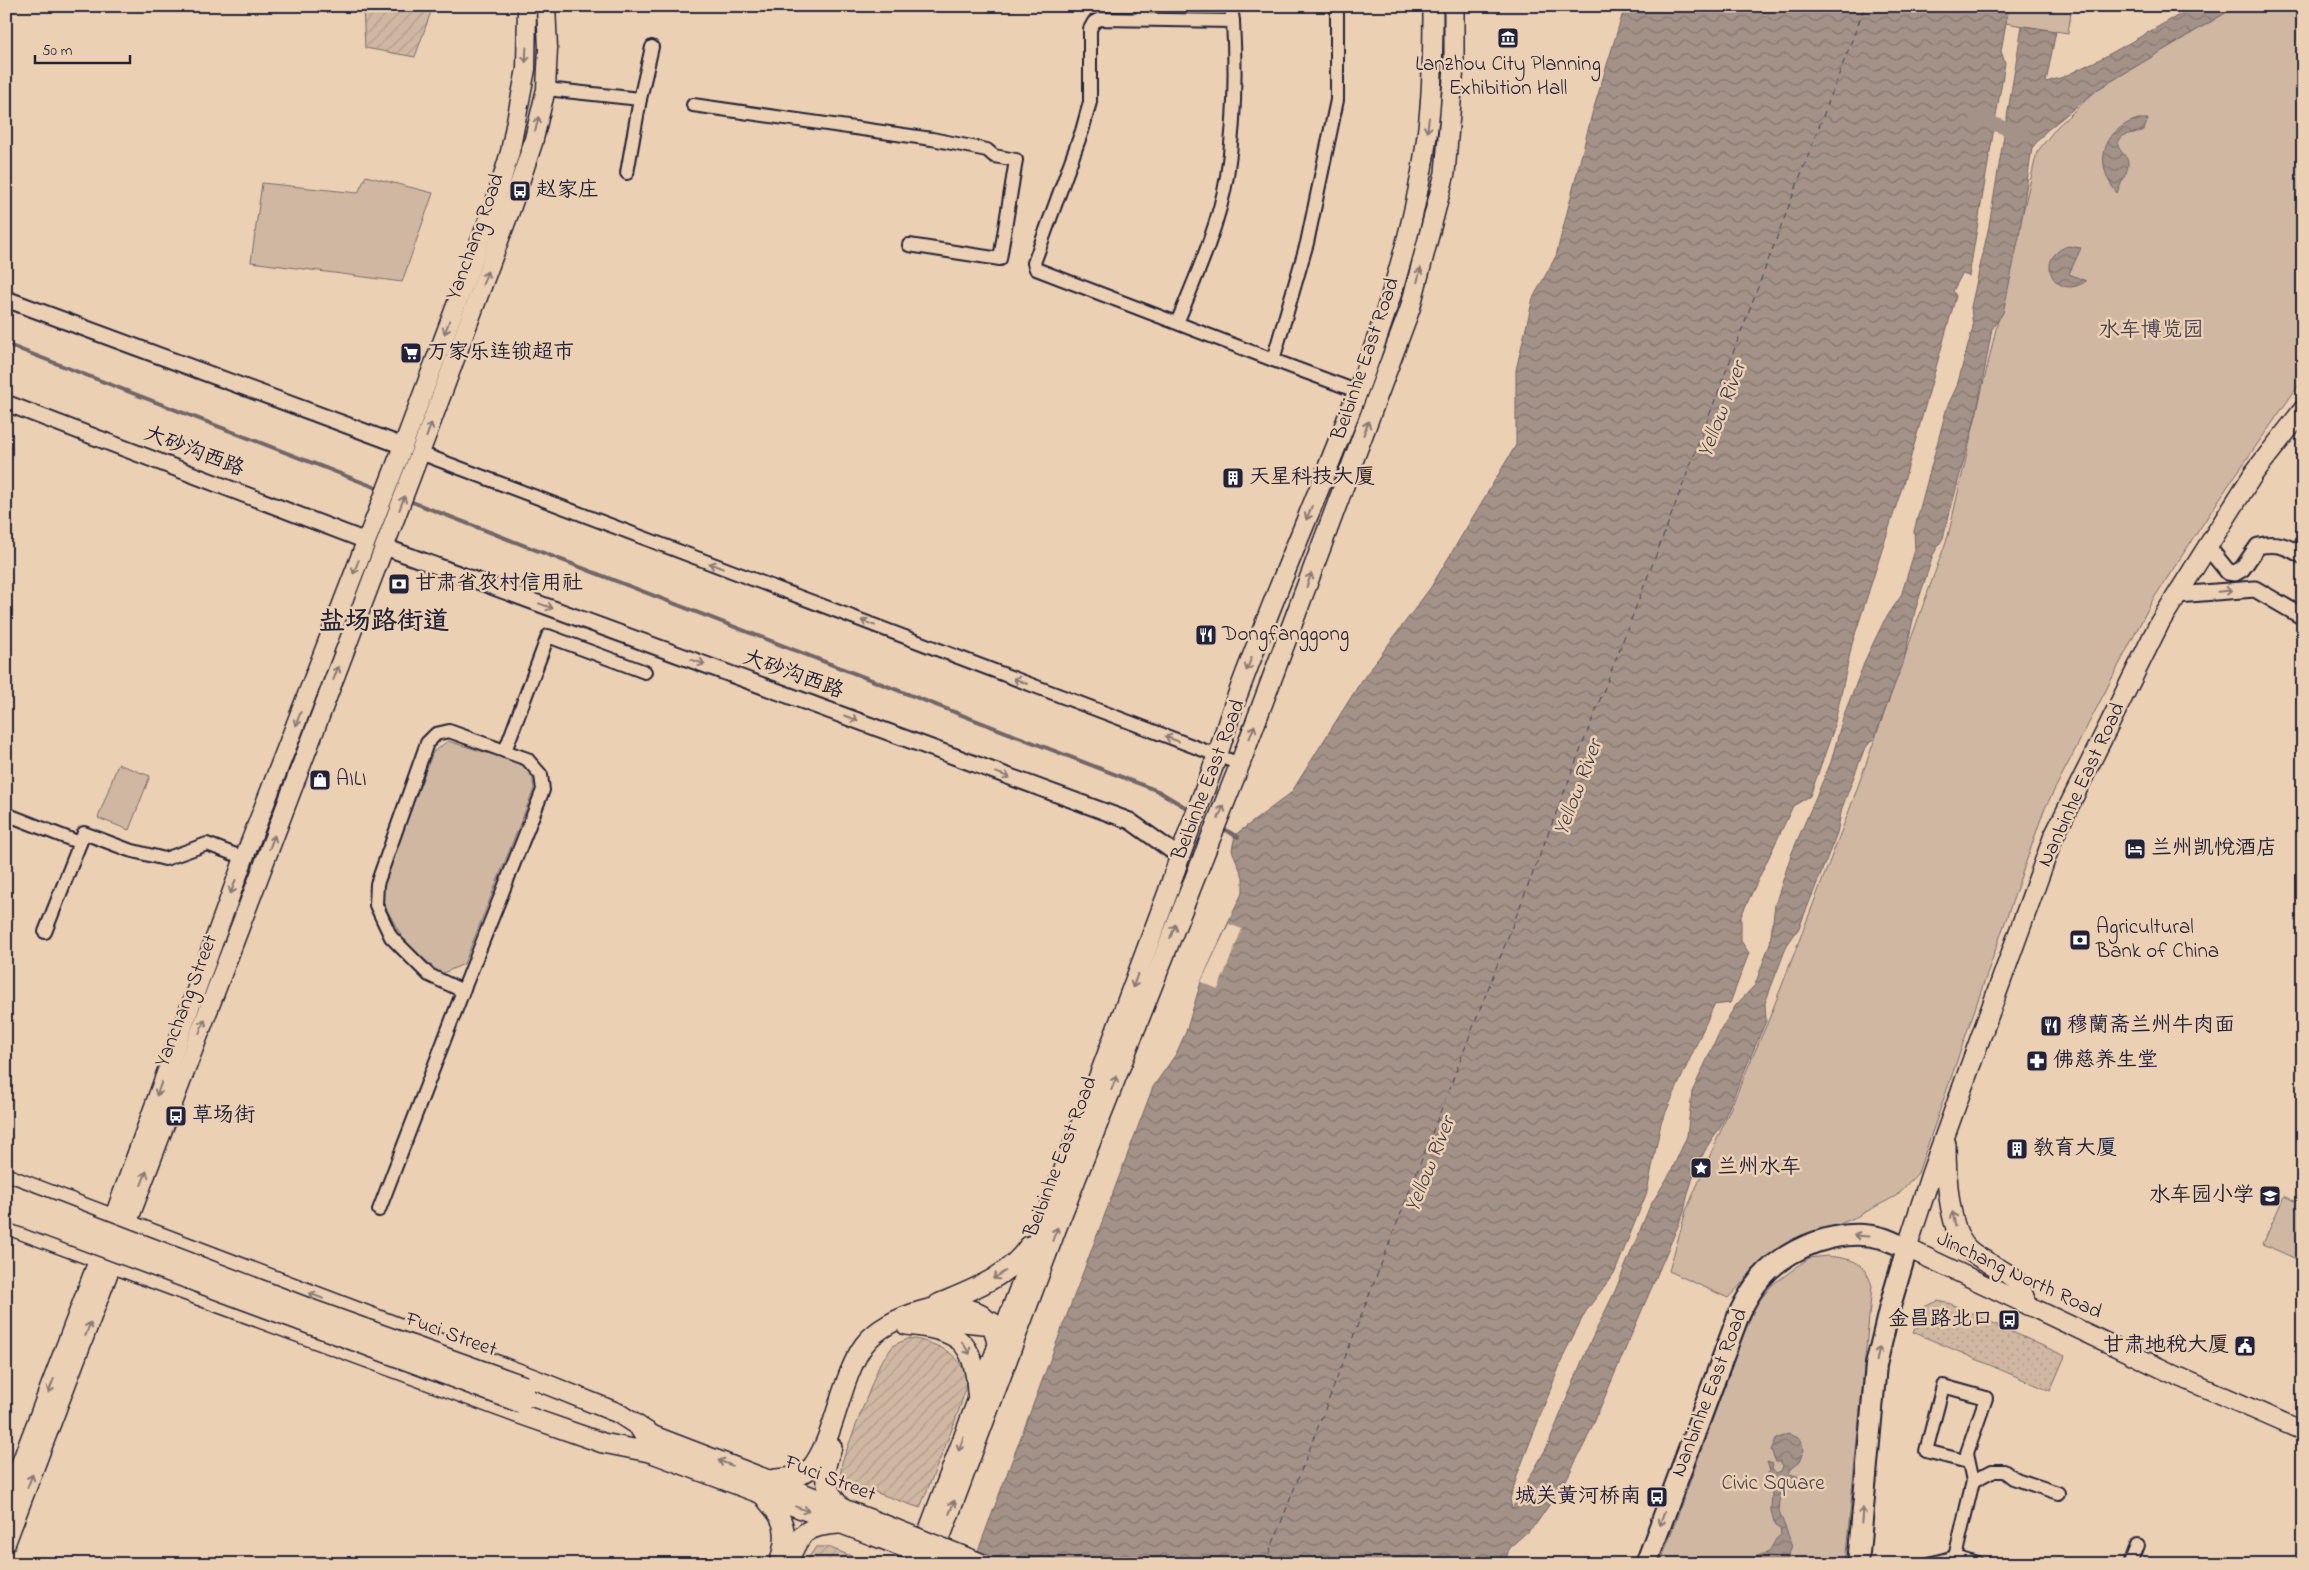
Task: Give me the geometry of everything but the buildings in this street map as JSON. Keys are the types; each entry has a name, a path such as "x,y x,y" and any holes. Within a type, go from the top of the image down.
{"highway":[{"name":"Nanbinhe East Road","path":"1647,1559 1739,1314 1762,1278 1775,1265 1791,1254 1830,1238 1864,1235 1883,1238 1907,1248 1876,1365 1858,1564"}],"main road":[{"name":"Yanchang Road","path":"394,469 496,199 510,152 526,69 527,6"},
{"name":"Yanchang Road","path":"412,476 512,206 533,143 546,89 548,48 546,6"},
{"name":"Beibinhe East Road","path":"930,1558 978,1398 1168,892 1178,856 1215,762 1239,692 1359,392 1380,332 1422,169 1429,118 1433,6"},
{"name":"Beibinhe East Road","path":"930,1558 1167,945 1238,771 1410,309 1445,173 1454,67 1454,6"},
{"name":"Nanbinhe East Road","path":"1907,1248 1946,1132 2053,838 2160,622 2254,473 2303,410"},
{"name":"Yanchang Street","path":"6,1543 120,1221 244,858 394,469"},
{"name":"Yanchang Street","path":"120,1221 412,476"},
{"path":"1946,1132 1946,1169 1957,1230 1966,1247 1983,1261 2015,1278 2027,1305"},
{"path":"6,1178 618,1413 651,1443"},
{"name":"Fuci Street","path":"6,1192 316,1310 523,1395"},
{"name":"Fuci Street","path":"6,1211 523,1395 877,1530"},
{"path":"6,1224 603,1443 651,1443"},
{"path":"779,1564 783,1549 783,1525 767,1488 807,1472 820,1452 863,1346 878,1330 896,1319 967,1293 1004,1273 1018,1261 1043,1226"},
{"name":"Jinchang North Road","path":"1907,1248 2173,1374 2303,1431"},
{"name":"Yanchang Street","path":"6,1502 106,1261"},
{"path":"787,1564 796,1541 807,1530 842,1516 829,1495 824,1473 828,1455 861,1372 870,1355 891,1333 906,1326 932,1319 989,1323 1010,1313 1027,1298 1038,1280"},
{"path":"921,1310 967,1308 977,1312 989,1323 998,1344 1000,1360 998,1386"},
{"path":"906,1326 936,1330 962,1340 973,1358 976,1369 978,1398"},
{"path":"877,1530 930,1558"},
{"path":"877,1530 983,1564"}],"street":[{"path":"1177,323 1207,252 1227,176 1236,68 1231,6"},
{"path":"1272,360 1307,244 1337,100 1337,6"},
{"path":"1233,20 1142,13 1100,19 1094,22 1090,29 1090,102 1082,131 1034,262 1036,268 1359,392"},
{"path":"627,173 640,99 652,47"},
{"path":"546,89 640,99"},
{"path":"693,105 932,139 987,150 994,156 1016,160 1000,259 909,245"},
{"path":"6,299 403,446"},
{"name":"大砂沟西路","path":"6,403 366,541"},
{"path":"420,453 1238,771"},
{"path":"2207,546 2228,572 2235,573 2242,569 2258,546 2272,543 2286,546 2303,556"},
{"name":"大砂沟西路","path":"385,547 1130,822 1178,856"},
{"path":"2176,595 2255,589 2303,617"},
{"path":"505,751 548,636 645,672"},
{"path":"379,1210 543,790 541,775 528,759 448,732 436,734 431,738 423,752 376,884 376,905 391,937 429,975 463,992"},
{"path":"6,814 80,843"},
{"path":"45,932 84,833 129,850 165,858 208,844 244,858"},
{"path":"1954,1557 1973,1482 1967,1453 1986,1398 1943,1386 1926,1450 1968,1462"},
{"path":"1973,1482 1992,1471 2004,1471 2013,1478 2058,1493"},
{"path":"2130,1564 2137,1546"},
{"path":"1929,1564 1954,1557 1977,1564"}],"green space":[{"path":"363,6 433,6 415,57 365,48"},
{"path":"2009,6 2072,6 2068,33 2005,23"},
{"name":"水车博览园","path":"2237,6 2303,6 2303,215 2300,221 2303,223 2303,379 2230,483 2152,601 2044,810 1918,1173 1896,1196 1856,1217 1787,1247 1754,1270 1728,1298 1669,1271 1686,1211 1769,1019 1849,811 1948,536 2037,152 2056,128 2098,89"},
{"path":"366,176 433,193 402,282 251,262 262,183 358,193"},
{"path":"448,741 526,765 532,774 534,789 464,964 441,974 404,941 382,901 384,878 433,752"},
{"path":"118,764 150,776 129,830 98,818"},
{"path":"2284,1196 2303,1205 2303,1262 2263,1244"},
{"name":"Civic Square","path":"1827,1256 1856,1262 1869,1277 1872,1286 1845,1564 1660,1564 1741,1341 1756,1305 1772,1285 1809,1258"},
{"path":"1938,1301 1951,1304 2065,1356 2050,1391 1913,1332 1924,1307"},
{"path":"910,1338 927,1342 952,1355 959,1361 966,1378 965,1388 955,1421 920,1508 846,1482 840,1477 842,1462 880,1363 894,1345"},
{"path":"816,1547 828,1547 872,1564 804,1564"}],"water":[{"name":"Yellow River","path":"1625,6 2009,6 2001,51 2005,63 1969,276 1962,274 1953,291 1956,296 1904,481 1852,644 1833,731 1810,796 1793,806 1741,916 1741,941 1749,953 1730,1003 1714,1005 1661,1123 1647,1192 1615,1272 1586,1311 1565,1352 1518,1473 1510,1499 1512,1509 1548,1445 1586,1351 1615,1291 1650,1206 1671,1172 1687,1136 1692,1092 1721,1029 1736,1005 1755,985 1770,943 1775,905 1791,855 1831,762 1843,717 1867,656 1884,621 1901,596 1915,550 1914,531 1947,407 1957,386 1973,327 1971,307 1989,226 2022,26 2056,31 2046,82 2063,77 2106,56 2195,6 2237,6 2098,89 2045,132 2032,148 2019,237 2003,313 1992,329 1977,411 1943,538 1933,555 1915,611 1904,660 1875,736 1864,750 1842,808 1837,833 1799,928 1787,945 1765,1003 1766,1021 1720,1128 1707,1147 1697,1168 1684,1212 1585,1443 1565,1482 1536,1524 1509,1548 1505,1564 973,1564 1153,1087 1176,1054 1186,1032 1201,982 1243,891 1243,877 1232,850 1235,835 1291,793 1360,683 1431,587 1516,445 1516,370 1533,298 1556,256 1592,114"},
{"path":"2138,119 2148,119 2144,130 2126,135 2121,138 2118,145 2127,159 2128,166 2117,193 2105,171 2105,149 2116,131"},
{"path":"2068,246 2081,248 2069,274 2086,281 2075,286 2065,286 2058,283 2052,276 2050,268 2051,260 2057,252"},
{"path":"1788,1434 1799,1438 1804,1450 1799,1462 1789,1470 1789,1474 1801,1479 1799,1482 1788,1485 1781,1493 1779,1511 1792,1545 1786,1564 1753,1564 1755,1557 1769,1552 1776,1539 1781,1535 1780,1529 1775,1526 1771,1510 1772,1492 1766,1484 1767,1474 1770,1471 1767,1462 1773,1464 1772,1468 1776,1473 1781,1471 1783,1466 1780,1461 1776,1462 1771,1450 1776,1439"}],"pier":[{"path":"1229,924 1242,929 1218,989 1201,982"}],"waterway":[{"path":"1977,118 2023,134"},
{"path":"6,344 382,490"},
{"path":"407,500 1158,791 1190,810"},
{"path":"1220,827 1238,837"}],"ferry route":[{"path":"1265,1564 1653,563 1865,6"}],"place":[{"name":"Lanzhou City Planning Exhibition Hall","path":"1508,38"},
{"name":"赵家庄","path":"520,191"},
{"name":"万家乐连锁超市","path":"411,353"},
{"name":"天星科技大厦","path":"1233,478"},
{"name":"甘肃省农村信用社","path":"399,584"},
{"name":"Dongfanggong","path":"1206,635"},
{"name":"AILI","path":"320,780"},
{"name":"兰州凯悦酒店","path":"2135,849"},
{"name":"Agricultural Bank of China","path":"2080,940"},
{"name":"穆蘭斋兰州牛肉面","path":"2051,1026"},
{"name":"佛慈养生堂","path":"2037,1061"},
{"name":"草场街","path":"176,1116"},
{"name":"教育大厦","path":"2017,1149"},
{"name":"兰州水车","path":"1701,1168"},
{"name":"水车园小学","path":"2270,1196"},
{"name":"金昌路北口","path":"2009,1320"},
{"name":"甘肃地税大厦","path":"2245,1346"},
{"name":"城关黄河桥南","path":"1657,1497"}],"district":[{"name":"盐场路街道","path":"384,623"}]}
